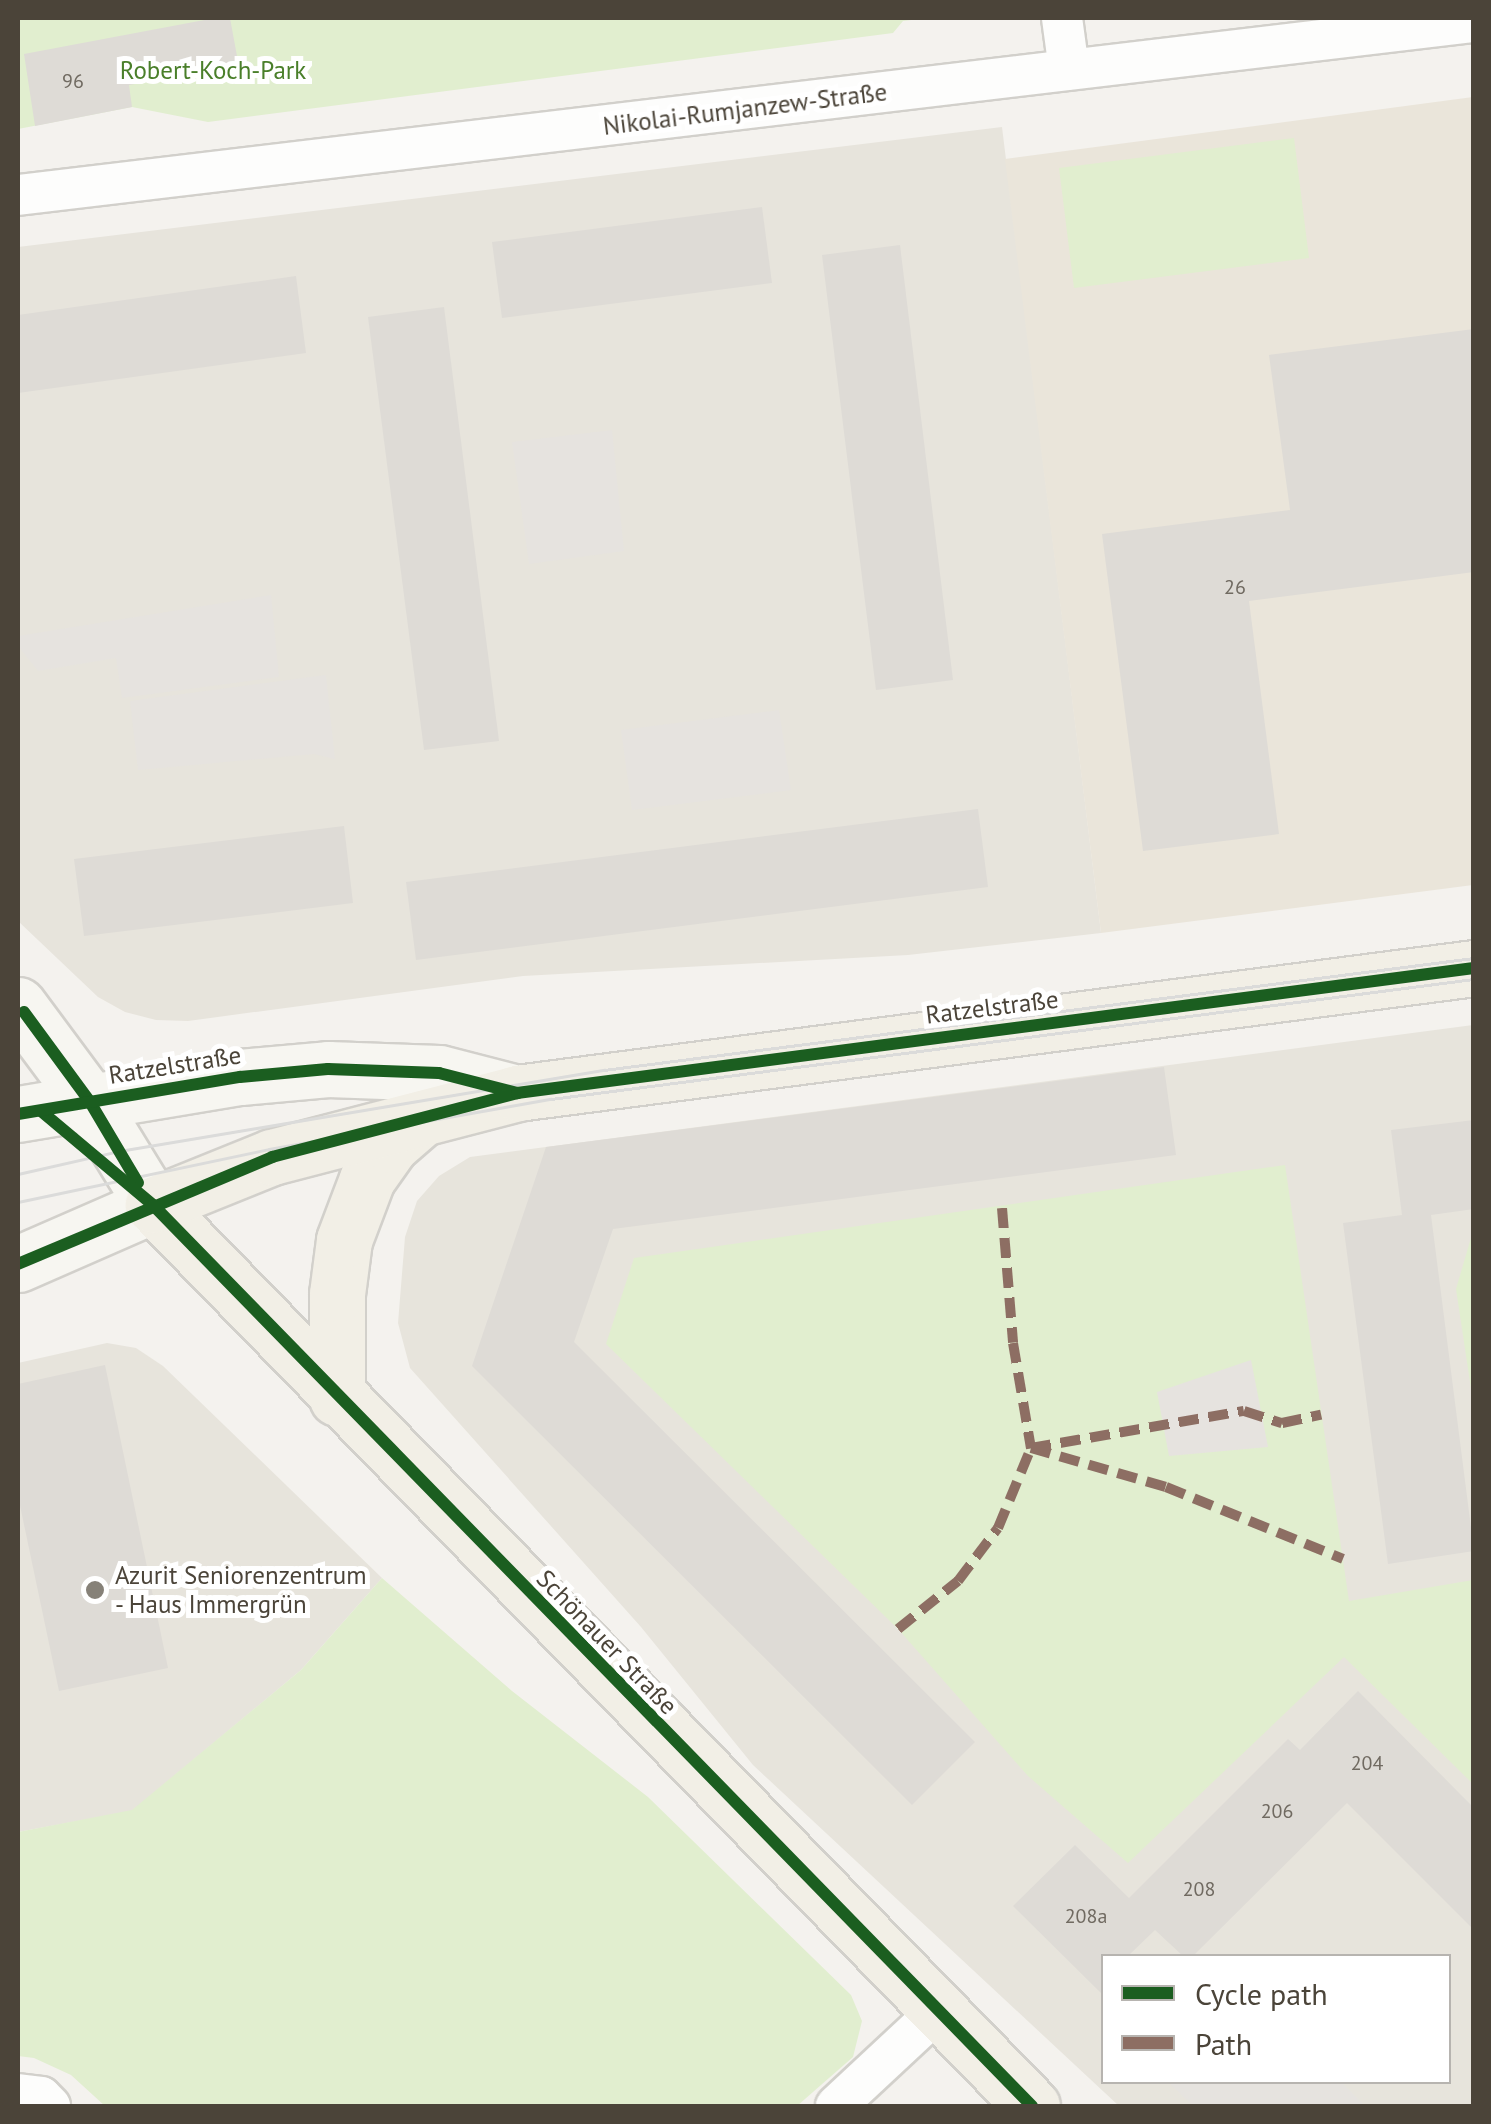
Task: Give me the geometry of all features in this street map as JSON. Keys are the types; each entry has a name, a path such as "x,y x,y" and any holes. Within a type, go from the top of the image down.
{"main road":[{"name":"Ratzelstraße","path":"18,1264 272,1157 517,1094 1474,968"},
{"name":"Schönauer Straße","path":"18,1005 41,1104 153,1205 337,1398 1032,2106"},
{"name":"Ratzelstraße","path":"41,1104 240,1077 380,1068 439,1073 517,1094"},
{"name":"Ratzelstraße","path":"337,1398 337,1310 344,1240 367,1179 390,1145 419,1121"}],"street":[{"path":"1062,18 1069,70"},
{"name":"Nikolai-Rumjanzew-Straße","path":"18,196 1474,22"},
{"path":"836,2106 938,2011"},
{"path":"18,2094 41,2097 50,2106"}],"shaded area":[{"path":"1473,97 1473,885 1101,933 1005,159"},
{"path":"1002,127 1101,933 908,955 523,976 188,1021 156,1020 125,1012 98,997 18,921 18,247"},
{"path":"612,430 624,551 529,564 512,442"},
{"path":"271,595 279,677 122,698 116,658 38,671 18,646 18,636"},
{"path":"326,675 335,759 314,754 138,770 130,701"},
{"path":"779,710 791,790 632,810 621,730"},
{"path":"1473,1025 1473,2106 1119,2106 753,1765 641,1627 410,1368 398,1323 405,1237 417,1201 439,1176 470,1157"},
{"path":"107,1343 136,1348 163,1366 382,1578 301,1670 132,1811 18,1832 18,1363"},
{"path":"1251,1360 1268,1447 1169,1456 1157,1392"},
{"path":"1170,2084 1343,2084 1365,2106 1193,2106"}],"green space":[{"name":"Robert-Koch-Park","path":"18,18 927,18 903,21 893,33 208,122 132,107 18,129"},
{"path":"1294,138 1309,258 1074,288 1059,168"},
{"path":"1285,1165 1349,1601 1473,1580 1473,1784 1344,1657 1128,1863 1028,1776 898,1629 606,1344 634,1258"},
{"path":"1473,1231 1473,1402 1456,1289"},
{"path":"382,1578 512,1691 648,1797 851,1995 862,2021 853,2057 797,2106 105,2106 71,2075 34,2058 18,2056 18,1832 132,1810 301,1670"}],"building":[{"path":"230,18 239,67 129,85 132,107 35,126 24,54"},
{"path":"762,207 772,283 502,318 492,242"},
{"path":"900,245 953,680 876,690 822,255"},
{"path":"296,276 306,353 18,393 18,315"},
{"path":"444,307 499,741 424,750 368,317"},
{"path":"1474,329 1474,572 1249,601 1279,834 1143,851 1102,534 1290,510 1269,355"},
{"path":"978,809 988,887 416,960 406,882"},
{"path":"344,826 353,903 84,936 74,859"},
{"path":"1164,1067 1176,1155 613,1229 574,1342 975,1742 912,1805 472,1366 546,1147"},
{"path":"1474,1120 1474,1209 1431,1215 1474,1551 1388,1564 1343,1223 1402,1215 1391,1130"},
{"name":"Azurit Seniorenzentrum - Haus Immergrün","path":"105,1365 168,1668 59,1691 18,1496 18,1384"},
{"path":"1358,1691 1474,1808 1474,1930 1347,1803 1195,1954 1181,1954 1155,1930 1130,1954 1101,1954 1101,1993 1013,1906 1075,1845 1129,1898 1288,1739 1300,1750"}],"tram line":[{"path":"18,1174 119,1151 604,1070 1474,958"},
{"path":"18,1202 269,1149 551,1099 1474,979"}],"marked path":[{"path":"1002,1208 1013,1343 1031,1448 1166,1487 1343,1559"},
{"path":"898,1629 958,1581 998,1528 1031,1448 1244,1411 1282,1423 1321,1415"}],"cycle path":[{"path":"18,1264 272,1157 517,1093 1474,968"},
{"path":"24,1012 90,1102 138,1183"},
{"path":"18,1114 240,1077 328,1069 439,1073 517,1093"},
{"path":"41,1111 153,1205 1032,2106"}],"place":[{"name":"Azurit Seniorenzentrum - Haus Immergrün","path":"95,1590"}]}
